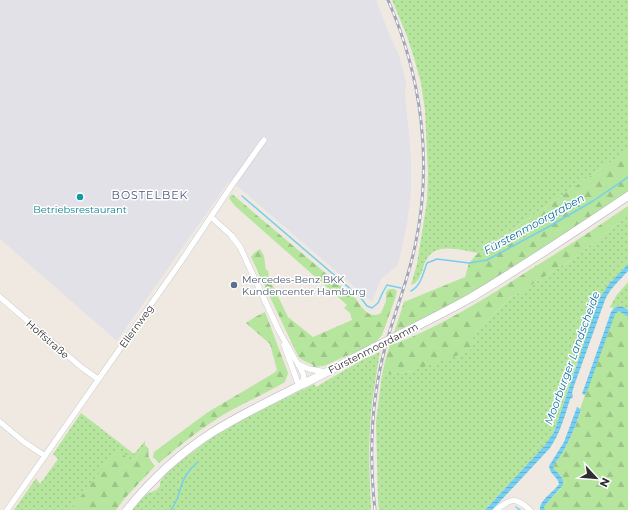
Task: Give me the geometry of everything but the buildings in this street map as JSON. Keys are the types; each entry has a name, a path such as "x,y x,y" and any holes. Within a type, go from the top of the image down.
{"main road":[{"name":"Fürstenmoordamm","path":"127,510 158,477 211,433 235,419 450,309 494,284 628,196"}],"street":[{"name":"Ellernweg","path":"7,510 178,266 264,140"},
{"path":"211,217 231,235 240,247 279,331 304,376 303,381 299,386 279,331"},
{"name":"Hoffstraße","path":"0,298 81,367 98,379"},
{"path":"298,364 326,372"},
{"path":"0,422 24,442 45,456"},
{"path":"496,510 509,502 517,501 530,510"}],"shaded area":[{"path":"0,0 376,0 399,55 406,82 405,94 411,156 411,191 407,224 398,265 381,279 372,302 230,180 117,341 0,239"}],"green space":[{"path":"392,0 628,0 628,150 478,253 450,248 435,251 426,260 418,280 411,285 417,264 427,201 428,174 425,110 421,83 414,58 407,36"},
{"path":"628,150 628,193 479,289 442,310 396,331 395,344 448,319 482,300 628,206 628,216 574,258 509,299 475,332 470,351 412,371 382,375 386,357 404,302 465,277 469,263 478,253"},
{"path":"232,194 356,299 370,314 377,315 381,313 386,301 386,292 389,289 394,289 397,291 382,335 377,341 370,344 370,346 324,366 313,367 313,365 302,360 298,356 251,257 254,253 260,249 264,256 269,278 288,317 313,337 352,320 350,313 344,308 347,305 235,206 229,198"},
{"path":"628,216 628,264 609,284 578,360 554,432 545,445 485,510 379,510 376,421 382,375 412,371 475,332 509,299 574,258"},
{"path":"628,282 628,310 621,307 610,307 616,296"},
{"path":"618,311 628,317 628,510 545,510 544,507 546,504 561,488 562,477 553,466 566,447 573,433 581,411 580,409 614,315"},
{"path":"265,312 288,373 285,382 214,420 159,463 153,457 154,452 208,412 277,370 270,344 246,323"},
{"path":"380,352 369,438 371,510 132,510 144,495 156,490 160,486 160,482 168,471 210,439 242,420 314,384 316,387 362,360"},
{"path":"81,413 134,454 145,441 145,445 133,462 117,451 70,510 14,510 36,478 40,484 58,459 53,454"},
{"path":"145,445 149,449 149,458 155,466 125,498 116,510 70,510 117,450 133,462"}],"water":[{"path":"628,264 628,271 612,288 605,300 574,386 572,393 573,396 570,399 562,424 554,442 492,510 485,510 545,445 554,432 599,299 609,284"},
{"path":"621,306 628,310 628,317 619,311 615,314 588,389 585,395 582,394 611,312 614,308"},
{"path":"577,407 581,410 573,432 553,466 562,478 563,485 546,504 544,507 545,510 540,510 540,506 544,499 559,484 549,466 564,442"}],"waterway":[{"name":"Fürstenmoorgraben","path":"411,291 419,283 427,263 437,259 469,263 487,260 593,201 628,177"},
{"name":"Fürstenmoorgraben","path":"242,196 361,298 367,306 372,308 378,303 387,285 401,288"},
{"path":"171,510 177,500 184,478 197,463"},
{"path":"516,507 520,510"}],"railway":[{"path":"375,510 372,469 372,428 374,408 380,368 385,348 415,246 423,184 421,121 416,90 400,29 388,0"}],"place":[{"name":"Betriebsrestaurant","path":"80,197"},
{"name":"Mercedes-Benz BKK Kundencenter Hamburg","path":"234,285"}],"district":[{"name":"BOSTELBEK","path":"150,195"}],"water label":[{"name":"Moorburger Landscheide","path":"572,358"}]}
